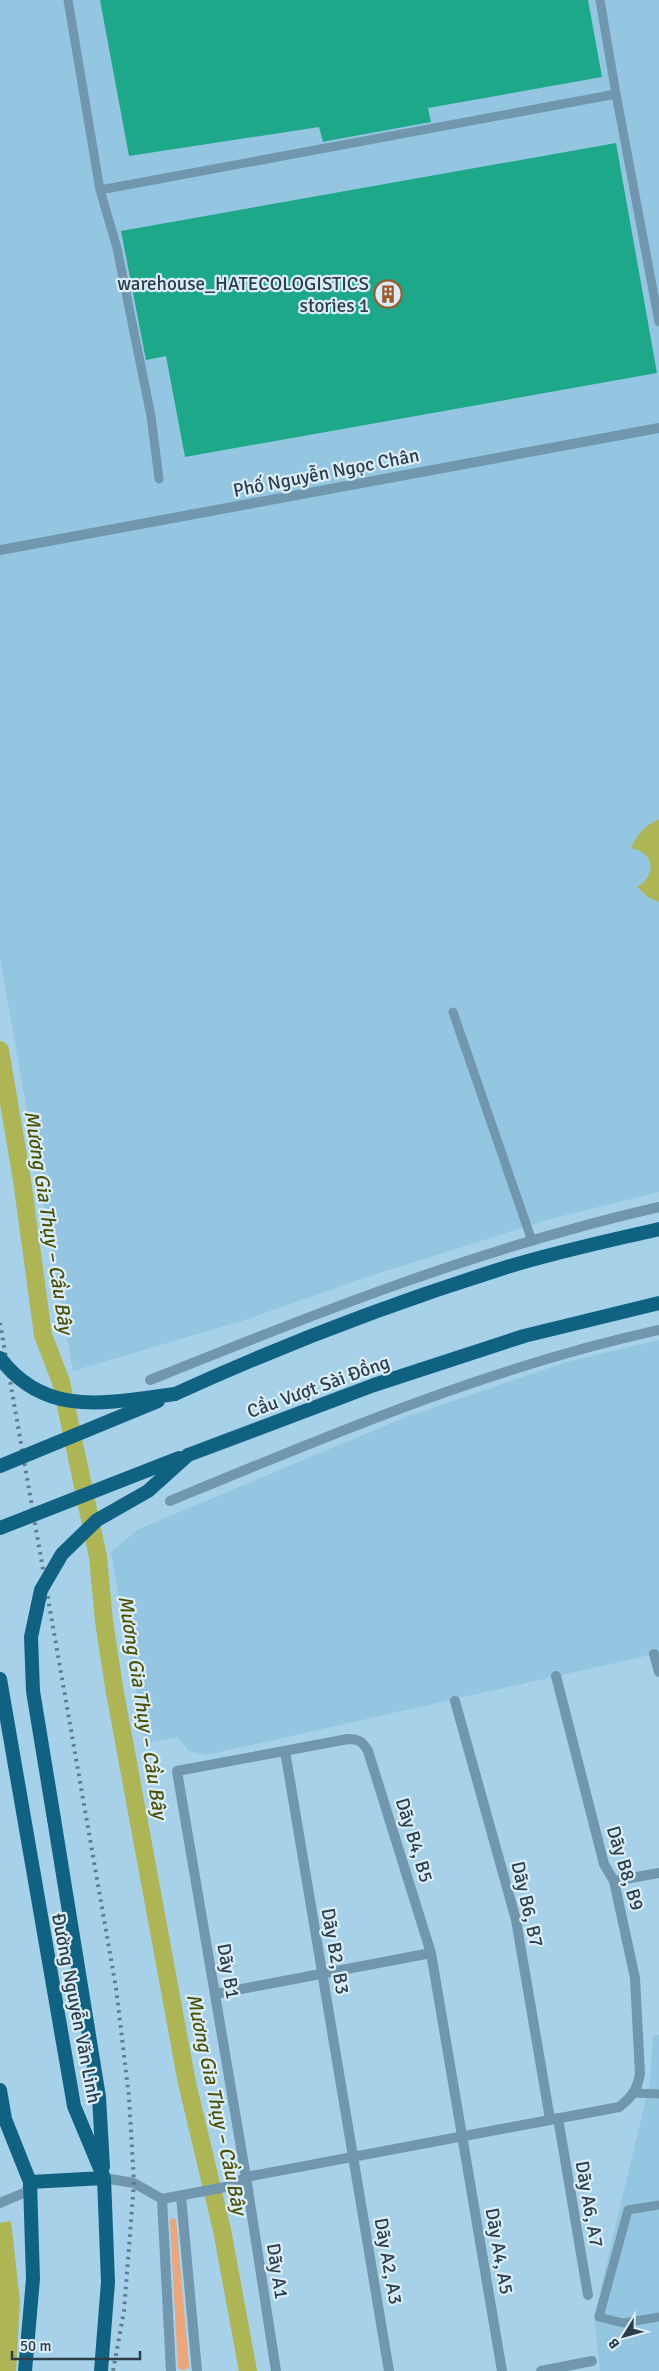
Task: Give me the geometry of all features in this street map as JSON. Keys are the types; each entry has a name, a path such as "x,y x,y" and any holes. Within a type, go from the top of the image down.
{"highway":[{"path":"0,1466 175,1394 246,1361 354,1318 506,1267 659,1229"},
{"name":"Cầu Vượt Sài Đồng","path":"0,1528 374,1385 524,1336 658,1303"},
{"path":"0,1358 12,1374 42,1394 75,1402 110,1402 175,1394"},
{"path":"30,2182 104,2178 99,2097 33,1692 31,1637 41,1590 62,1554 97,1520 148,1491 188,1455"},
{"name":"Đường Nguyễn Văn Linh","path":"0,1680 74,2106 104,2178 108,2282 101,2371"},
{"path":"0,2090 5,2119 30,2182 33,2279 25,2371"}],"street":[{"name":"Phố Nguyễn Ngọc Chân","path":"0,550 659,428"},
{"path":"150,1380 345,1302 532,1241 659,1207"},
{"path":"170,1501 304,1445 464,1385 562,1355 659,1330"},
{"path":"654,1654 659,1672"},
{"name":"Dãy B8, B9","path":"556,1676 604,1864 614,1881 635,1978 640,2074 638,2086 634,2093"},
{"name":"Dãy B6, B7","path":"456,1701 516,1920 554,2119"},
{"name":"Dãy B4, B5","path":"178,1771 348,1739 356,1739 364,1743 431,1953 463,2136"},
{"name":"Dãy B2, B3","path":"285,1751 353,2157"},
{"name":"Dãy B1","path":"178,1771 246,2177"},
{"path":"614,1881 659,1873"},
{"path":"215,1994 431,1953"},
{"path":"104,2178 134,2183 162,2199 230,2186 246,2177 619,2107 634,2093"},
{"name":"Dãy A6, A7","path":"554,2119 588,2295"},
{"name":"Dãy A4, A5","path":"463,2136 502,2371"},
{"name":"Dãy A2, A3","path":"353,2157 389,2371"},
{"name":"Dãy A1","path":"246,2177 276,2371"},
{"path":"0,2203 26,2192 30,2182"},
{"path":"185,2195 197,2371"},
{"path":"162,2199 171,2371"},
{"path":"541,2371 592,2361"}],"lane":[{"path":"68,0 100,190 117,248 151,416 160,479"},
{"path":"600,0 659,322"},
{"path":"100,190 616,94"},
{"path":"453,1012 532,1241"},
{"path":"634,2093 659,2094"},
{"path":"659,2205 628,2210 599,2316 623,2323 659,2317"}],"shaded area":[{"path":"0,0 659,0 659,1192 550,1219 370,1276 245,1320 73,1371 0,958"},
{"path":"659,819 659,902 648,897 637,887 648,877 650,865 649,859 645,854 631,848 642,831"},
{"path":"659,1340 659,1653 207,1755 189,1751 178,1737 145,1743 111,1552 139,1529 401,1419 566,1362"},
{"path":"653,2035 659,2035 659,2371 600,2371 594,2316 650,2082"},
{"path":"173,2218 176,2220 189,2367 184,2370 178,2368 170,2220"},
{"path":"11,2221 20,2301 16,2371 0,2371 0,2223"}],"building":[{"path":"100,0 588,0 602,77 428,108 431,122 323,142 319,127 129,156"},
{"name":"warehouse_HATECOLOGISTICS stories 1","path":"616,143 657,373 185,457 166,356 146,360 121,231"}],"waterway":[{"name":"Mương Gia Thụy – Cầu Bây","path":"0,1050 22,1180 43,1335 61,1382 98,1557 104,1621 114,1687 187,2083 222,2230 248,2371"}],"railway":[{"path":"0,1323 116,1988 129,2097 134,2183 124,2311 113,2371"}],"place":[{"name":"warehouse_HATECOLOGISTICS stories 1","path":"388,294"}]}
